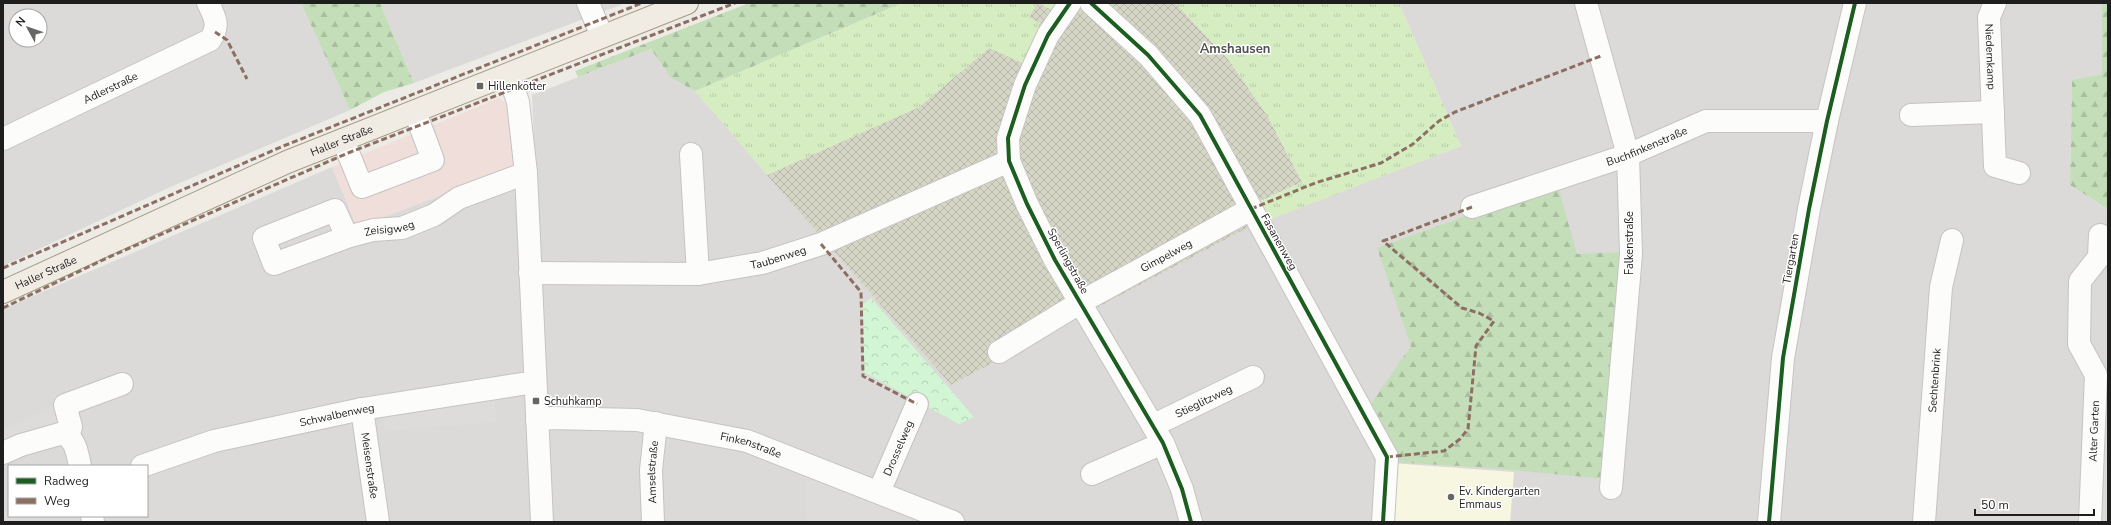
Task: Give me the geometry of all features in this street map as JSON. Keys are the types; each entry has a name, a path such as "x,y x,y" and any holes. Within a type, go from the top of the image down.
{"main road":[{"name":"Haller Straße","path":"3,292 287,162 687,3"}],"street":[{"name":"Adlerstraße","path":"3,139 210,40 217,25 208,3"},
{"path":"588,3 602,36"},
{"name":"Sperlingstraße","path":"1070,3 1048,35 1025,84 1008,138 1009,161 1027,204 1055,260 1158,434 1182,489 1191,522"},
{"name":"Fasanenweg","path":"1091,3 1148,55 1200,115 1387,457 1384,522"},
{"name":"Falkenstraße","path":"1586,3 1628,155 1632,254 1611,488"},
{"name":"Tiergarten","path":"1769,522 1783,358 1809,209 1827,121 1855,3"},
{"name":"Niedernkamp","path":"1995,3 1989,17 1996,166 2019,173"},
{"path":"509,75 518,102 526,173 542,522"},
{"path":"343,140 362,187 426,163 433,160 415,112"},
{"path":"1911,115 1993,112"},
{"name":"Buchfinkenstraße","path":"1472,207 1628,155 1706,121 1827,121"},
{"path":"691,154 698,274"},
{"name":"Taubenweg","path":"530,273 698,274 762,263 821,244 1009,161"},
{"name":"Zeisigweg","path":"347,237 335,210 264,238 274,264 347,237 373,230 402,228 434,215 459,198 526,173"},
{"name":"Gimpelweg","path":"1081,302 1251,209"},
{"name":"Alter Garten","path":"2090,522 2096,375 2079,344 2080,282 2099,257 2100,235"},
{"name":"Sechtenbrink","path":"1924,522 1941,287 1952,240"},
{"name":"Sperlingstraße","path":"999,352 1081,302"},
{"name":"Stieglitzweg","path":"1158,434 1253,377"},
{"name":"Schwalbenweg","path":"145,465 214,440 362,409 535,382"},
{"path":"68,436 71,427 65,405 122,384"},
{"name":"Drosselweg","path":"879,492 917,404"},
{"name":"Meisenstraße","path":"362,409 378,522"},
{"name":"Finkenstraße","path":"537,420 551,418 637,420 746,441 953,522"},
{"name":"Amselstraße","path":"653,522 651,470 656,423"},
{"path":"3,453 63,433 75,443 80,465"},
{"path":"1092,474 1158,434"}],"shaded area":[{"path":"3,3 301,3 350,110 168,188 3,266"},
{"path":"380,3 626,3 414,83"},
{"path":"1037,3 1175,3 1228,59 1267,115 1302,182 1256,203 1253,225 951,385 767,175 919,107 989,48 1043,25 1029,17"},
{"path":"1399,3 2102,3 2102,74 2072,80 2070,185 2108,209 2108,522 550,522 532,95 651,49 671,78 695,91 951,385 1253,225 1461,146"},
{"path":"499,98 512,108 516,167 357,227 332,167"},
{"path":"332,167 357,227 516,167 531,522 3,522 3,309"},
{"path":"494,397 497,422 385,431 383,412"},
{"path":"55,405 66,425 3,447 3,430"},
{"name":"Ev. Kindergarten Emmaus","path":"1391,463 1514,472 1510,522 1390,522"},
{"path":"805,466 944,522 806,522"},
{"path":"3,503 9,521 6,522 3,522"}],"green space":[{"path":"301,3 380,3 414,83 384,92 350,110"},
{"path":"749,3 902,3 695,91 671,78 651,49 578,77 575,71"},
{"path":"902,3 1037,3 1029,17 1043,25 1024,64 989,48 919,107 767,175 695,91"},
{"path":"1039,3 1058,3 1053,11"},
{"path":"1175,3 1399,3 1461,146 1266,221 1256,203 1302,182 1267,115 1228,59"},
{"path":"2102,3 2108,3 2108,209 2070,185 2072,80 2102,74"},
{"path":"1557,183 1577,254 1623,252 1606,479 1491,468 1392,462 1368,408 1411,346 1377,248"},
{"path":"871,298 974,417 959,424 864,372 862,305"}],"marked path":[{"path":"3,268 281,147 642,3"},
{"path":"3,308 109,257 348,153 735,3"},
{"path":"215,32 227,40 247,79"},
{"path":"1251,209 1315,183 1381,163 1413,144 1439,121 1455,112 1601,56"},
{"path":"1387,457 1444,451 1460,439 1468,429 1476,346 1494,321 1479,313 1462,308 1383,241 1472,207"},
{"path":"821,244 861,292 863,376 917,404"}],"cycle path":[{"path":"1070,3 1048,35 1025,85 1008,138 1009,161 1027,204 1055,260 1163,443 1182,489 1191,522"},
{"path":"1091,3 1148,55 1200,115 1387,457 1383,522"},
{"path":"1769,522 1783,358 1809,209 1827,121 1855,3"}],"place":[{"name":"Hillenkötter","path":"480,86"},
{"name":"Schuhkamp","path":"536,401"},
{"name":"Ev. Kindergarten Emmaus","path":"1451,497"}],"district":[{"name":"Amshausen","path":"1235,49"}]}
